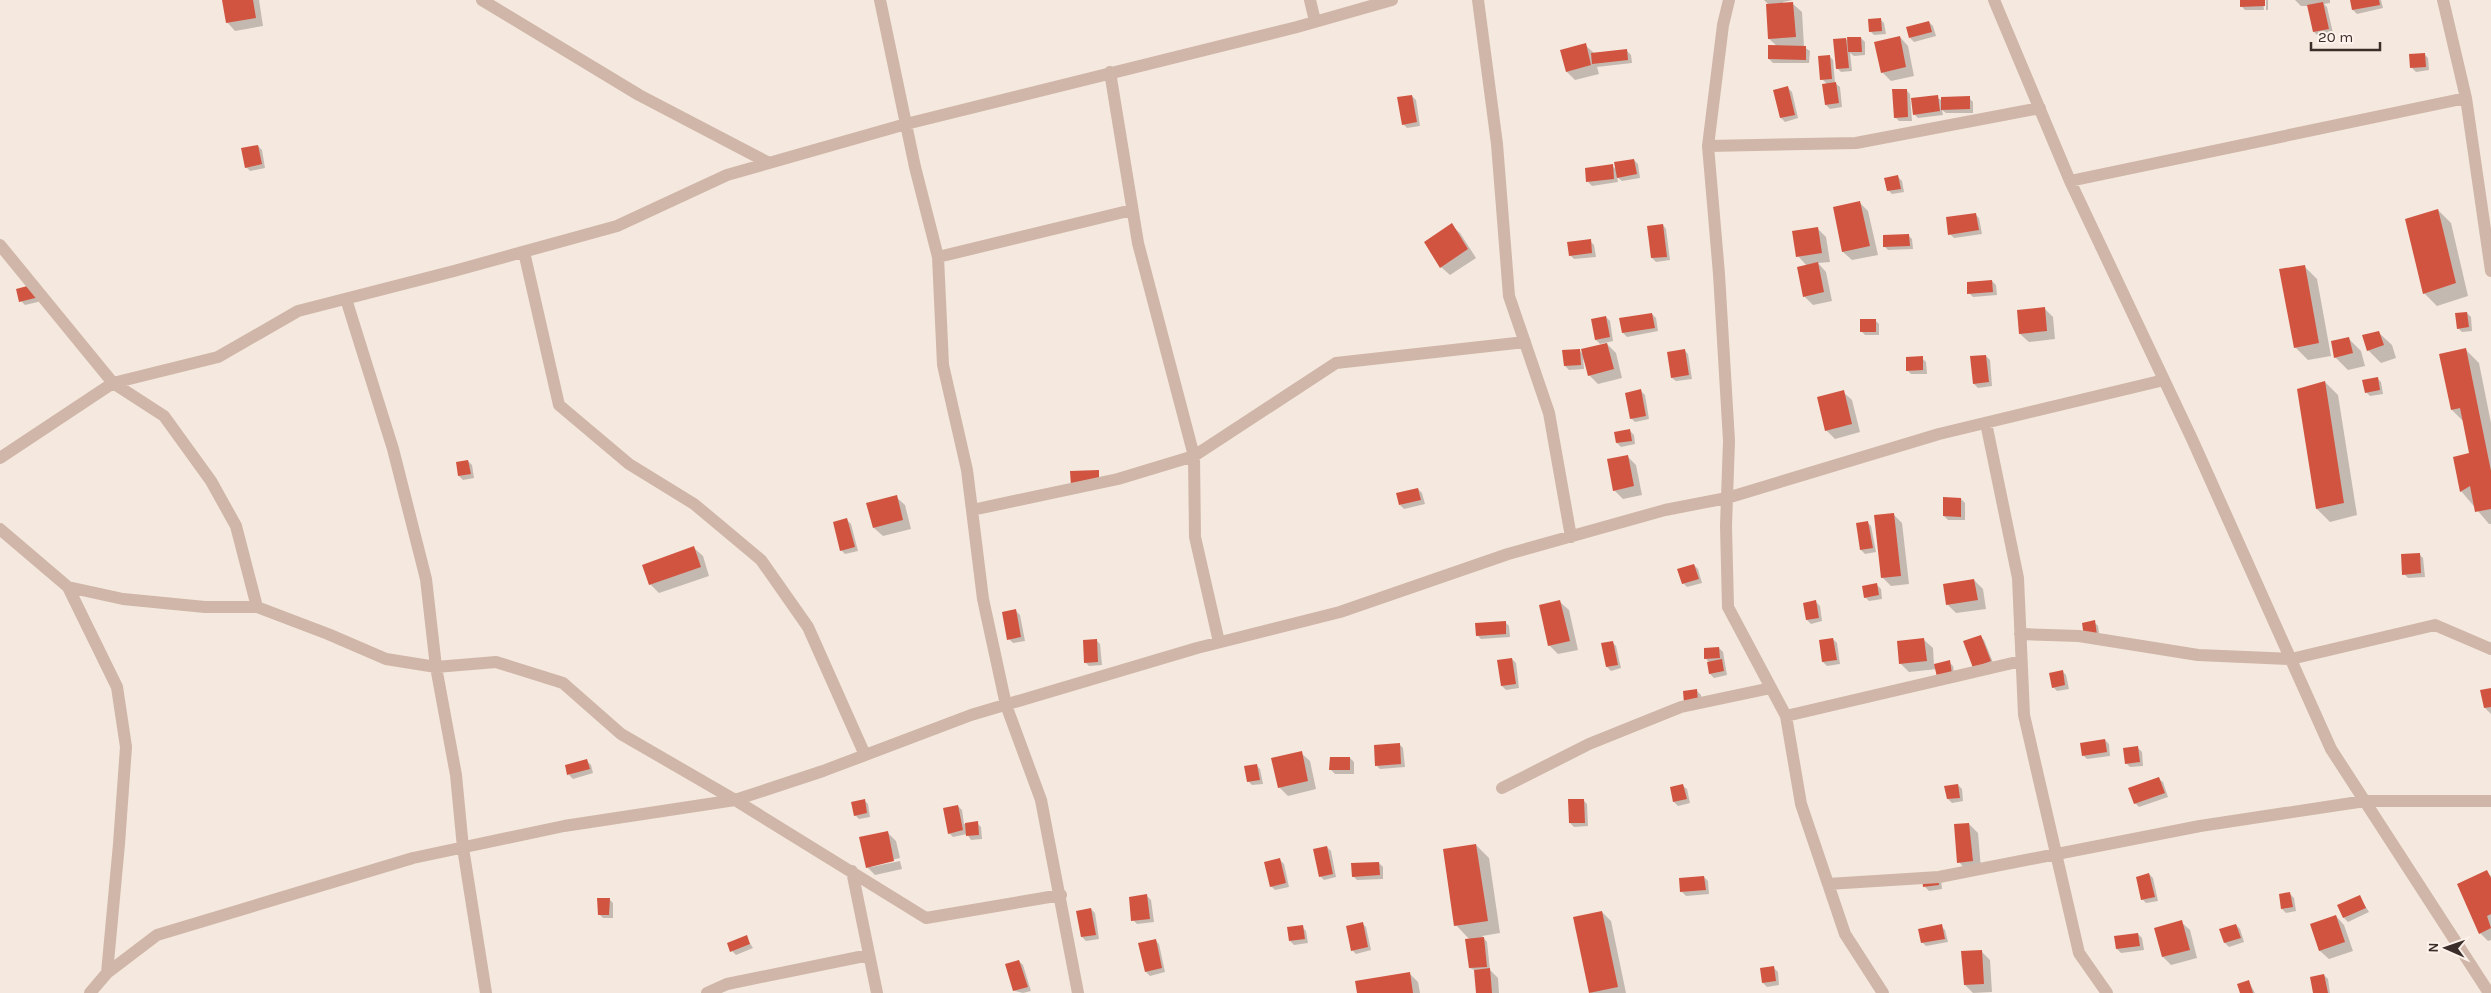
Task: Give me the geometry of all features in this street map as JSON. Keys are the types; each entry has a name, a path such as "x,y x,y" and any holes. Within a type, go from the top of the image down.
{"street":[{"path":"482,0 639,94 769,163"},
{"path":"880,0 906,124 938,257 943,365 967,470 983,599 1006,704 1041,800 1078,993"},
{"path":"1310,0 1315,21"},
{"path":"0,458 113,383 218,357 298,311 617,226 727,175 906,124 1392,0"},
{"path":"1478,0 1497,144 1509,296 1549,413 1571,537"},
{"path":"1729,0 1723,25 1708,146 1719,274 1728,431 1728,606 1786,716 1801,804 1845,934 1883,993"},
{"path":"1994,0 2070,181 2164,380 2331,748 2489,993"},
{"path":"2443,0 2466,98 2491,271"},
{"path":"1110,72 1138,243 1194,456 1195,537 1219,642"},
{"path":"2070,181 2466,98"},
{"path":"1708,146 1856,143 2040,108"},
{"path":"938,257 1132,210"},
{"path":"0,245 113,383 164,416 211,481 236,526 257,607"},
{"path":"524,252 560,405 628,464 694,504 761,560 808,627 865,755"},
{"path":"346,299 393,449 426,579 436,667 456,775 463,848 486,993"},
{"path":"972,510 1118,479 1194,456 1336,363 1525,342"},
{"path":"90,993 107,973 157,935 413,858 564,826 735,800 865,755 971,715 1219,642 1340,612 1508,554 1666,510 1727,498 1939,434 2164,380"},
{"path":"1986,423 2018,578 2024,715 2055,856 2079,953 2107,993"},
{"path":"0,529 68,586 117,687 126,747 120,844 107,973"},
{"path":"68,586 123,599 205,607 257,607 328,634 386,659 436,667 496,662 563,683 621,734 735,800 926,918 1060,895"},
{"path":"2020,634 2078,636 2198,654 2291,658 2435,625 2491,649"},
{"path":"1786,716 2021,661"},
{"path":"1502,788 1588,744 1681,707 1771,688"},
{"path":"1828,884 1939,877 2055,856 2200,826 2365,801 2491,801"},
{"path":"852,871 877,993"},
{"path":"706,993 728,984 869,955"}],"building":[{"path":"222,0 253,0 256,18 226,23"},
{"path":"2240,0 2265,0 2265,6 2240,7"},
{"path":"2350,0 2379,0 2380,5 2352,10"},
{"path":"1793,2 1796,37 1768,39 1766,4"},
{"path":"2323,2 2329,29 2313,32 2307,5"},
{"path":"1881,18 1882,31 1869,32 1868,19"},
{"path":"1929,21 1932,32 1909,38 1906,27"},
{"path":"1900,36 1906,67 1881,73 1874,42"},
{"path":"1847,37 1861,37 1862,52 1848,52"},
{"path":"1846,38 1849,68 1836,69 1833,39"},
{"path":"1586,43 1591,65 1566,72 1560,50"},
{"path":"1768,45 1806,46 1806,60 1768,59"},
{"path":"1627,49 1628,60 1592,64 1591,53"},
{"path":"2425,53 2426,67 2410,68 2409,54"},
{"path":"1830,55 1832,79 1820,80 1818,56"},
{"path":"1836,82 1839,103 1825,105 1822,84"},
{"path":"1788,86 1795,115 1780,118 1773,90"},
{"path":"1892,89 1907,89 1908,117 1894,118"},
{"path":"1412,95 1417,122 1402,125 1397,97"},
{"path":"1938,95 1940,111 1913,115 1911,98"},
{"path":"1970,96 1970,109 1941,110 1941,97"},
{"path":"258,145 262,164 245,168 241,148"},
{"path":"1634,159 1637,174 1617,178 1614,162"},
{"path":"1613,164 1614,179 1586,182 1585,168"},
{"path":"1898,175 1901,189 1887,191 1884,178"},
{"path":"1860,201 1870,246 1842,252 1833,207"},
{"path":"2438,209 2456,283 2423,294 2405,219"},
{"path":"1976,213 1979,230 1948,235 1946,217"},
{"path":"1452,223 1468,249 1440,268 1424,242"},
{"path":"1663,224 1667,257 1651,258 1647,226"},
{"path":"1818,227 1822,253 1796,257 1792,231"},
{"path":"1909,234 1910,246 1883,247 1883,235"},
{"path":"1591,239 1592,253 1569,256 1567,242"},
{"path":"1818,262 1824,292 1803,297 1797,267"},
{"path":"2305,265 2319,343 2294,348 2279,269"},
{"path":"1992,280 1993,292 1967,294 1967,282"},
{"path":"35,284 39,297 19,302 16,289"},
{"path":"2045,307 2047,331 2019,334 2017,310"},
{"path":"2467,312 2469,327 2457,329 2455,313"},
{"path":"1652,313 1655,328 1622,333 1619,318"},
{"path":"1606,316 1610,337 1595,340 1591,319"},
{"path":"1860,319 1876,319 1876,332 1860,332"},
{"path":"2379,331 2384,345 2367,351 2362,335"},
{"path":"2349,337 2353,353 2334,358 2331,341"},
{"path":"1607,343 1614,369 1588,376 1581,349"},
{"path":"2466,348 2491,471 2491,509 2475,512 2470,486 2460,492 2453,457 2469,453 2460,408 2451,410 2439,354"},
{"path":"1580,349 1581,365 1564,366 1562,350"},
{"path":"1685,349 1689,375 1671,378 1667,352"},
{"path":"1986,355 1989,382 1973,384 1970,356"},
{"path":"1923,356 1923,370 1906,371 1906,357"},
{"path":"2378,377 2380,390 2365,393 2362,380"},
{"path":"2325,381 2344,503 2316,509 2297,389"},
{"path":"1641,389 1646,416 1630,419 1625,393"},
{"path":"1844,390 1852,424 1825,431 1817,397"},
{"path":"1630,429 1632,441 1616,443 1614,432"},
{"path":"1628,455 1634,486 1613,491 1607,459"},
{"path":"468,460 471,474 458,476 456,462"},
{"path":"1099,470 1099,485 1071,486 1070,471"},
{"path":"1418,488 1421,500 1399,505 1396,493"},
{"path":"897,495 903,520 873,528 866,503"},
{"path":"1943,497 1961,498 1961,517 1943,516"},
{"path":"1894,513 1901,576 1881,578 1874,515"},
{"path":"847,518 855,547 840,551 833,522"},
{"path":"1868,521 1873,548 1860,550 1856,523"},
{"path":"694,546 701,567 649,585 642,565"},
{"path":"2420,553 2421,573 2402,575 2401,554"},
{"path":"1694,564 1699,579 1682,584 1677,569"},
{"path":"1974,579 1978,600 1946,605 1943,584"},
{"path":"1877,583 1879,595 1864,598 1862,586"},
{"path":"1560,600 1570,641 1548,646 1539,605"},
{"path":"1816,600 1819,618 1806,620 1803,603"},
{"path":"1016,609 1021,637 1007,640 1002,612"},
{"path":"2095,620 2097,635 2084,637 2082,623"},
{"path":"1506,621 1506,634 1476,636 1475,623"},
{"path":"1981,635 1991,661 1973,668 1963,641"},
{"path":"1833,638 1837,660 1822,662 1819,640"},
{"path":"1924,638 1927,661 1899,664 1897,641"},
{"path":"1097,639 1098,662 1084,663 1083,640"},
{"path":"1613,641 1618,665 1606,667 1601,643"},
{"path":"1719,647 1720,658 1704,659 1704,648"},
{"path":"1512,658 1516,684 1501,686 1497,660"},
{"path":"1722,659 1724,671 1709,674 1707,662"},
{"path":"1950,660 1952,674 1937,677 1934,664"},
{"path":"2063,670 2065,685 2052,688 2049,673"},
{"path":"2491,688 2491,707 2484,708 2480,690"},
{"path":"1697,689 1698,702 1684,703 1683,691"},
{"path":"2105,739 2107,752 2082,756 2080,743"},
{"path":"1400,743 1401,764 1375,766 1374,745"},
{"path":"2138,746 2140,762 2125,764 2123,748"},
{"path":"1302,751 1308,781 1278,788 1271,758"},
{"path":"1330,757 1350,757 1350,770 1329,770"},
{"path":"587,759 590,769 567,775 565,765"},
{"path":"1257,764 1260,780 1247,782 1244,766"},
{"path":"2159,777 2165,793 2134,804 2128,788"},
{"path":"1683,784 1687,799 1673,802 1670,787"},
{"path":"1958,784 1960,798 1947,799 1944,786"},
{"path":"865,799 867,813 854,816 851,802"},
{"path":"1568,799 1584,799 1585,823 1569,823"},
{"path":"958,805 963,830 948,834 943,808"},
{"path":"978,821 979,835 966,836 965,823"},
{"path":"1969,823 1973,861 1957,863 1954,824"},
{"path":"888,831 894,861 866,868 859,837"},
{"path":"1476,844 1488,921 1454,926 1443,849"},
{"path":"1327,846 1333,874 1319,877 1313,849"},
{"path":"1280,858 1286,883 1270,887 1264,862"},
{"path":"1379,862 1380,875 1352,877 1351,863"},
{"path":"2487,870 2491,878 2491,914 2487,916 2491,928 2479,934 2457,884"},
{"path":"1938,873 1939,885 1923,887 1922,875"},
{"path":"2149,873 2155,897 2141,900 2136,877"},
{"path":"1704,876 1706,890 1680,892 1679,878"},
{"path":"2290,892 2293,907 2281,909 2279,894"},
{"path":"1147,894 1150,919 1131,921 1129,897"},
{"path":"2360,895 2366,908 2343,918 2337,905"},
{"path":"597,898 610,898 609,915 598,915"},
{"path":"1091,908 1096,935 1081,937 1076,911"},
{"path":"1602,911 1618,987 1589,993 1573,917"},
{"path":"2336,915 2345,942 2319,951 2310,924"},
{"path":"2182,920 2190,950 2162,957 2154,928"},
{"path":"1363,922 1368,947 1351,951 1346,926"},
{"path":"1942,924 1945,939 1921,943 1918,929"},
{"path":"2236,924 2241,938 2224,943 2219,929"},
{"path":"1303,925 1305,939 1289,941 1287,927"},
{"path":"2138,933 2140,946 2116,949 2114,936"},
{"path":"747,935 750,944 730,952 727,943"},
{"path":"1484,937 1487,967 1469,968 1465,939"},
{"path":"1156,939 1162,968 1145,972 1138,943"},
{"path":"1982,950 1984,984 1964,985 1961,951"},
{"path":"1019,960 1028,987 1013,991 1005,964"},
{"path":"1774,966 1776,981 1762,983 1760,968"},
{"path":"1490,968 1492,993 1476,993 1474,970"},
{"path":"1410,972 1413,993 1357,993 1355,981"},
{"path":"2324,974 2328,993 2313,993 2310,977"},
{"path":"2249,980 2253,993 2240,993 2237,984"}]}
